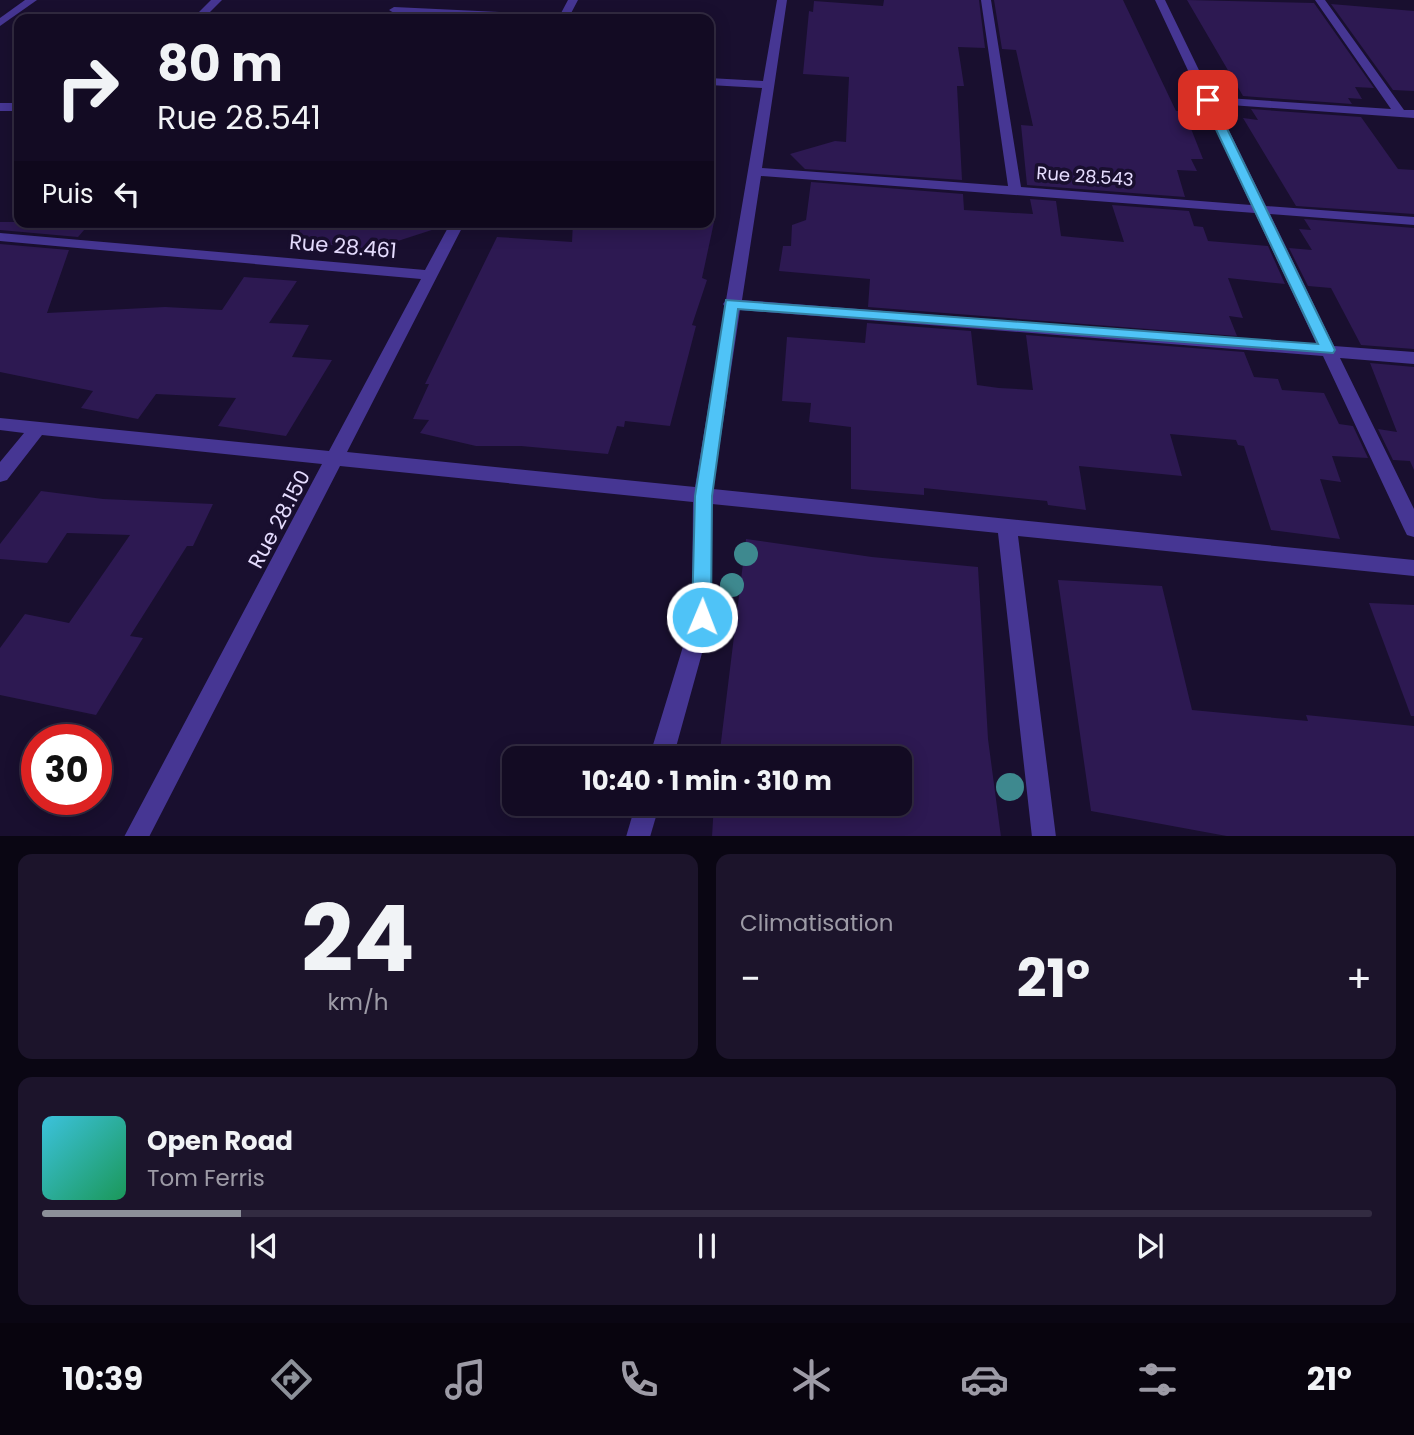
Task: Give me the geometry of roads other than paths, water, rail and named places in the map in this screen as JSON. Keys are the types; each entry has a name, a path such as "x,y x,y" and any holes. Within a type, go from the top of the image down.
{"street":[{"path":"0,23 6,14 32,0"},
{"path":"202,14 217,0"},
{"path":"390,14 401,0"},
{"path":"664,746 702,617 703,496 731,304 782,0"},
{"path":"986,0 1015,190"},
{"path":"1160,0 1414,529"},
{"path":"1320,0 1400,113"},
{"path":"394,10 469,14"},
{"path":"714,81 768,85"},
{"path":"1208,100 1414,114"},
{"name":"Rue 28.543","path":"753,171 1414,220"},
{"name":"Rue 28.150","path":"136,836 337,458 455,228"},
{"name":"Rue 28.461","path":"0,237 431,275"},
{"path":"731,304 1414,358"},
{"path":"0,424 1414,568"},
{"path":"0,475 38,428"},
{"path":"1007,527 1044,836"},
{"path":"638,836 644,816"}]}
